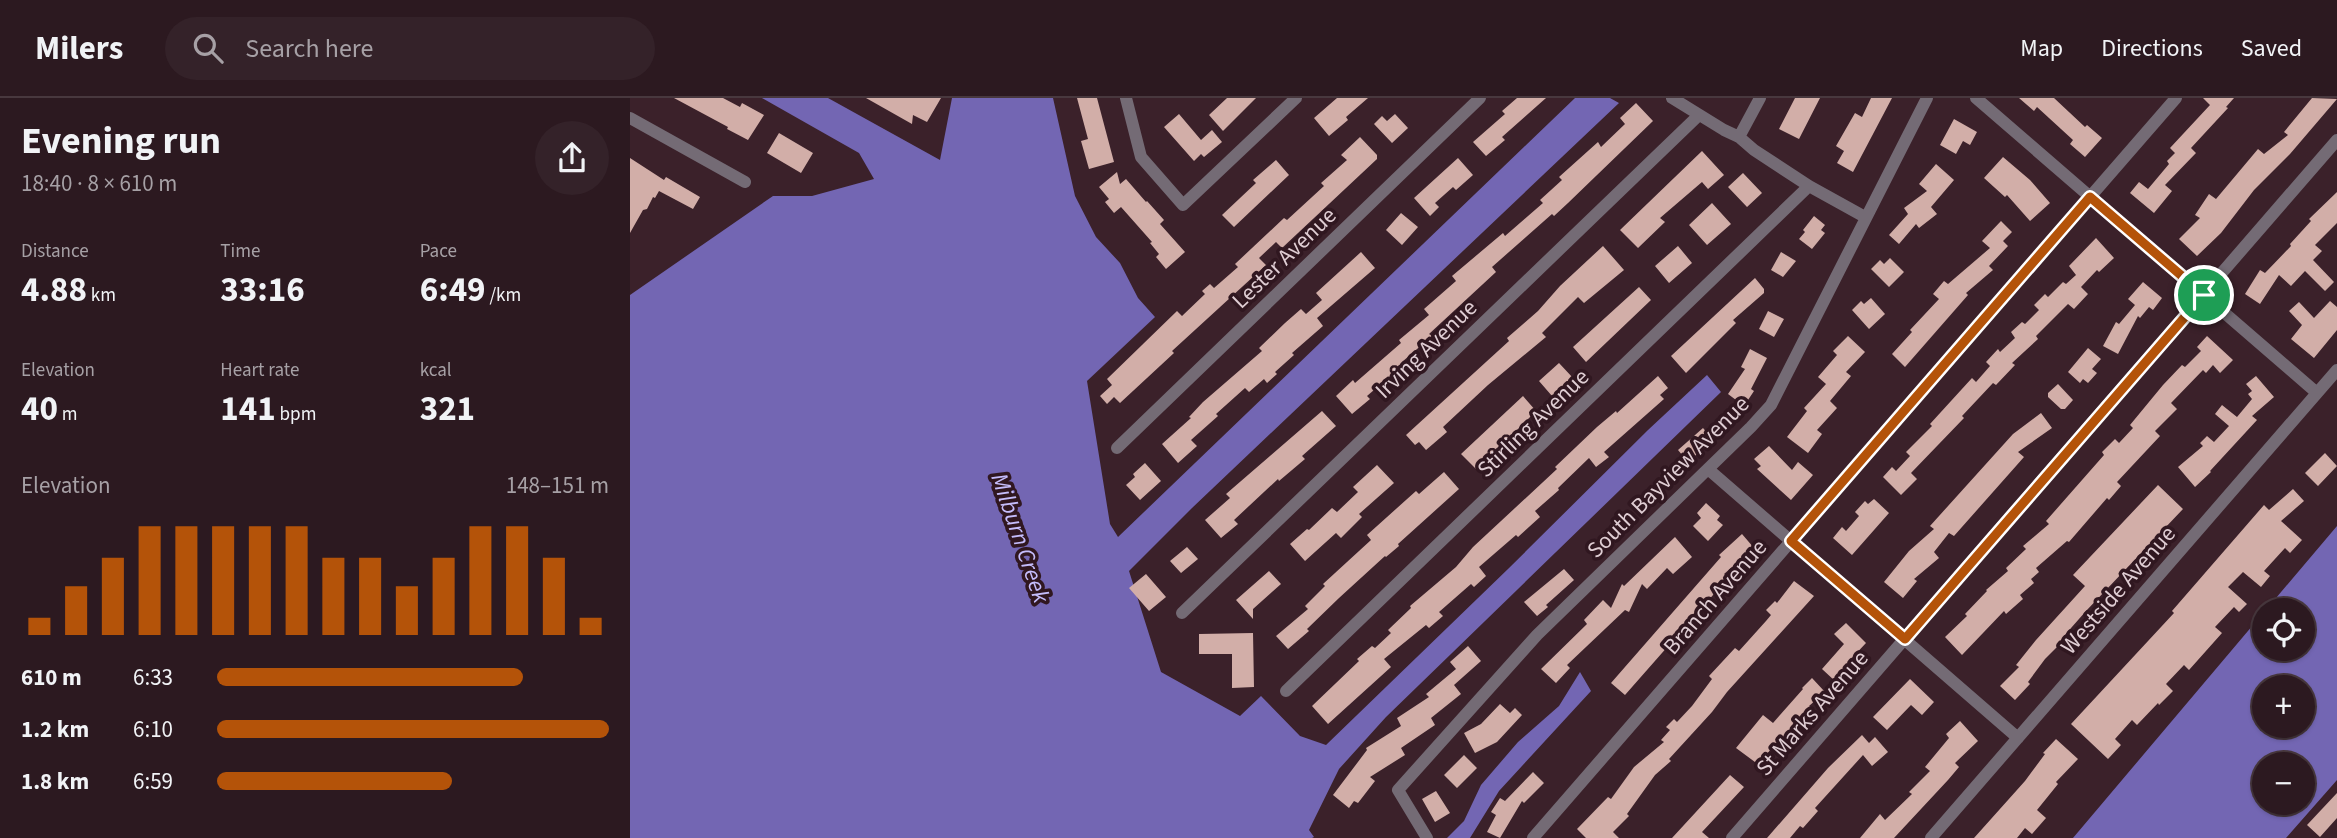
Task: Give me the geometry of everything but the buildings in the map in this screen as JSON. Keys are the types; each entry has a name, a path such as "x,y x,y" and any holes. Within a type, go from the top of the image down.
{"street":[{"path":"1126,98 1141,157 1183,205 1296,98"},
{"name":"Lester Avenue","path":"1117,448 1480,98"},
{"path":"1672,98 1740,137 1754,150 1809,186 1865,217"},
{"path":"1740,137 1760,98"},
{"name":"South Bayview Avenue","path":"1427,838 1398,790 1537,635 1771,405 1927,98"},
{"path":"1976,98 2317,393"},
{"name":"Branch Avenue","path":"1533,838 2176,98"},
{"name":"Irving Avenue","path":"1182,613 1699,115"},
{"path":"630,118 745,182"},
{"name":"St Marks Avenue","path":"1732,838 2337,140"},
{"name":"Stirling Avenue","path":"1286,691 1809,186"},
{"name":"Westside Avenue","path":"1931,838 2337,370"},
{"path":"1708,469 2018,738"}],"water":[{"name":"Milburn Creek","path":"762,98 828,98 940,160 952,98 1053,98 1075,196 1096,237 1120,263 1138,298 1155,317 1087,381 1110,524 1118,537 1575,98 1610,98 1619,103 1129,571 1161,672 1240,716 1261,696 1300,736 1326,745 1707,375 1721,392 1386,717 1339,769 1309,830 1314,837 1312,838 630,838 630,295 773,196 812,196 874,179 859,153"},
{"path":"2337,526 2337,780 2315,805 2315,752 2252,752 2252,815 2306,815 2286,838 2073,838 2252,626 2252,661 2315,661 2315,598 2276,598"},
{"path":"1580,672 1591,691 1499,791 1470,838 1447,838 1464,821 1481,785 1518,742 1559,706"}],"route":[{"path":"2090,197 2204,295 1905,639 1791,541 2090,197"}]}
